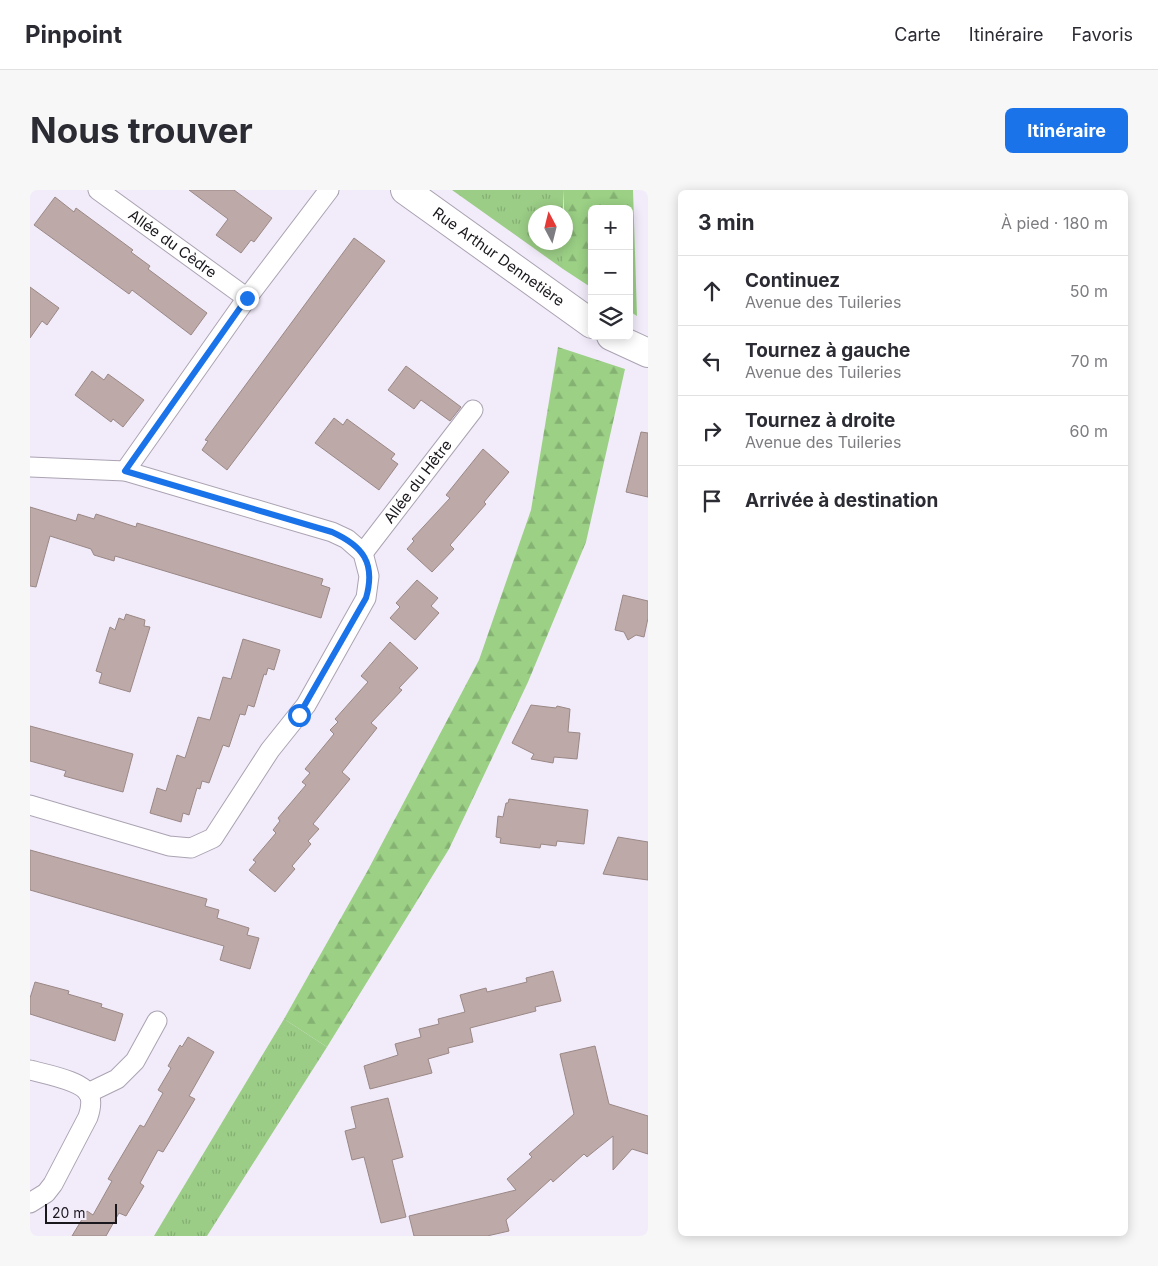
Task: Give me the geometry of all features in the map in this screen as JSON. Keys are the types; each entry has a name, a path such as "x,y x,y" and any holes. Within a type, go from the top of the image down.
{"street":[{"name":"Allée du Cèdre","path":"98,190 247,298"},
{"path":"125,471 247,298 328,190"},
{"name":"Rue Arthur Dennetière","path":"405,190 588,321"},
{"path":"619,340 648,353"},
{"name":"Allée du Hêtre","path":"363,552 473,410"},
{"path":"30,467 125,471 332,532 347,539 363,552 369,588 361,609 306,705 270,750 213,838 191,848 176,847 30,805"},
{"path":"88,1093 117,1079 135,1061 157,1021"},
{"path":"30,1070 76,1084 88,1093 91,1107 88,1117 50,1188 38,1200 30,1203"}],"green space":[{"path":"452,190 563,190 563,205 528,205 528,244"},
{"path":"563,190 633,190 637,316 633,314 633,205 588,205 588,285 563,269 563,250 573,250 573,205 564,205"},
{"path":"536,250 563,250 563,269"},
{"path":"558,347 625,369 586,542 528,682 449,849 327,1047 284,1019 368,870 479,660 531,510"},
{"path":"284,1019 327,1047 207,1236 154,1236"}],"building":[{"path":"189,190 234,190 272,218 254,242 251,240 241,253 216,235 228,219"},
{"path":"55,197 74,212 76,208 133,250 131,252 150,266 148,269 207,313 191,335 132,290 129,294 34,225"},
{"path":"354,238 385,261 227,470 202,450 208,441 205,440"},
{"path":"30,287 59,308 47,325 42,321 30,338"},
{"path":"406,366 461,407 450,421 421,400 414,409 388,390"},
{"path":"92,371 104,380 108,374 144,400 123,427 113,419 111,422 75,395"},
{"path":"334,418 343,425 347,419 395,454 391,459 398,464 379,490 315,443"},
{"path":"641,432 648,433 648,497 626,492"},
{"path":"483,449 509,472 484,502 486,504 450,545 454,549 432,572 407,549 414,541 412,539 450,498 446,495"},
{"path":"30,507 76,521 78,514 94,519 96,514 136,527 137,523 323,579 321,585 330,588 321,618 115,556 114,561 94,555 91,549 50,536 36,587 30,586"},
{"path":"417,580 438,598 431,606 439,613 415,640 390,618 400,607 396,603"},
{"path":"623,595 648,601 648,618 644,637 636,635 628,640 624,632 615,630"},
{"path":"126,614 145,620 144,626 150,627 130,692 99,683 102,673 96,671 110,627 115,630 119,618 124,620"},
{"path":"243,639 280,650 274,670 268,668 266,675 264,674 254,707 248,705 245,715 240,714 229,747 223,745 209,783 202,781 200,789 197,788 189,815 183,813 181,822 150,813 157,788 166,791 177,755 185,758 198,717 210,720 223,677 231,679"},
{"path":"390,642 418,668 399,688 402,690 371,723 377,728 342,772 350,779 313,824 319,829 308,841 311,844 292,866 295,869 275,892 249,870 256,862 253,860 276,833 273,830 280,821 278,818 306,785 302,782 310,773 305,769 334,734 330,730 338,722 335,719 368,682 361,676"},
{"path":"531,705 556,708 557,706 570,709 568,732 580,733 577,759 554,757 553,763 531,759 534,754 512,743"},
{"path":"30,726 133,754 123,792 64,776 66,771 30,761"},
{"path":"509,799 588,810 584,844 557,841 556,846 541,844 540,848 500,843 501,838 496,837 498,816 503,817 506,803 508,803"},
{"path":"618,837 648,842 648,880 603,874"},
{"path":"30,850 207,899 205,906 219,910 217,918 249,928 247,935 259,938 250,969 220,960 224,946 30,890"},
{"path":"553,971 561,1001 535,1007 536,1011 470,1028 473,1042 448,1048 449,1053 428,1059 432,1073 370,1089 364,1066 398,1055 395,1044 421,1037 419,1029 439,1024 438,1019 465,1012 460,995 486,988 487,992 527,982 526,978"},
{"path":"35,982 69,991 68,994 102,1004 101,1007 123,1014 115,1041 30,1014 30,998"},
{"path":"188,1037 214,1052 189,1096 195,1099 163,1152 158,1150 140,1183 144,1186 126,1216 119,1213 106,1236 72,1236 87,1211 93,1215 112,1181 108,1179 140,1125 144,1127 163,1093 158,1090 171,1068 168,1066 180,1045 182,1047"},
{"path":"595,1046 609,1104 648,1116 648,1154 632,1149 613,1170 613,1136 587,1157 584,1154 553,1182 551,1179 506,1220 509,1231 487,1236 414,1236 409,1216 516,1190 507,1179 532,1157 529,1154 574,1114 560,1054"},
{"path":"388,1098 403,1157 392,1160 406,1217 381,1223 364,1157 352,1160 345,1131 356,1128 351,1107"}],"route":[{"path":"247,298 125,471 332,532 347,539 363,552 369,576 369,588 366,598 299,715"}]}
